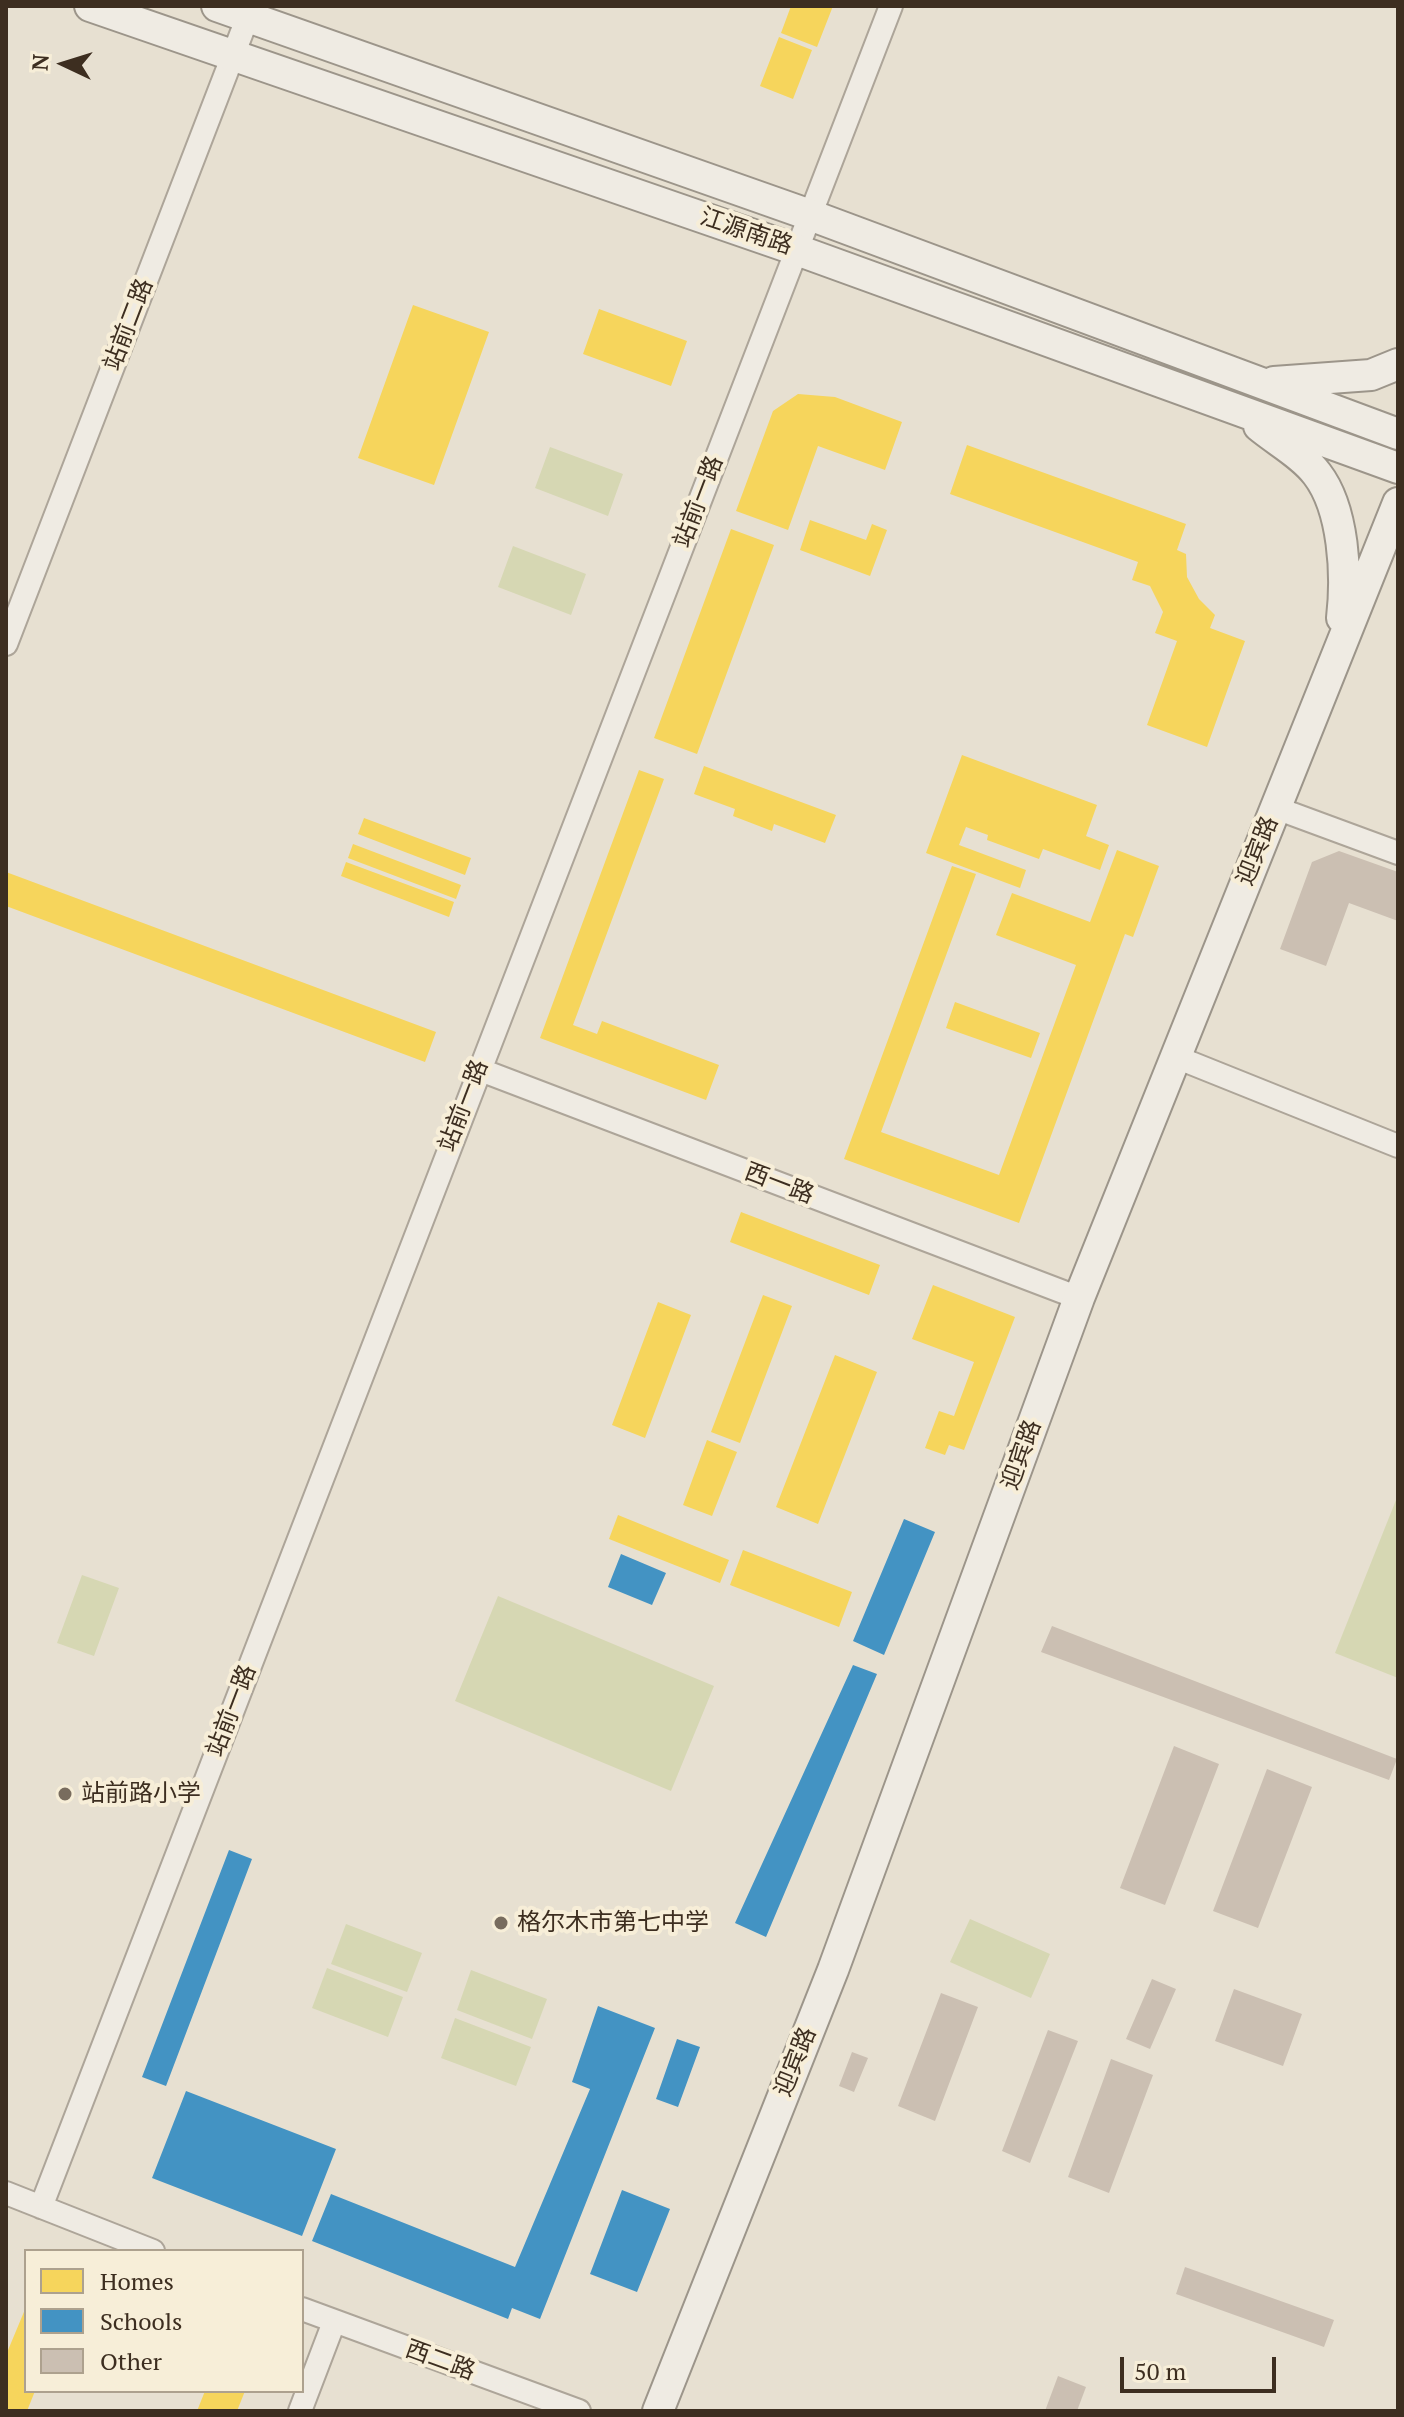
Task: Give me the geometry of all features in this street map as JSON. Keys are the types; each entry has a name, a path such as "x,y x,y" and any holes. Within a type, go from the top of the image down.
{"main road":[{"name":"江源南路","path":"90,6 234,53 797,250 1398,468"},
{"name":"江源南路","path":"217,6 250,11 1398,434"},
{"path":"1261,383 1371,375 1398,364"},
{"path":"1243,412 1317,474 1338,520 1346,586 1338,653"},
{"name":"迎宾路","path":"658,2411 833,1970 1079,1298 1398,503"}],"street":[{"name":"站前一路","path":"41,2207 891,6"},
{"name":"站前二路","path":"6,644 250,11"},
{"path":"1276,808 1398,853"},
{"path":"1176,1057 1398,1146"},
{"name":"西一路","path":"478,1069 1079,1298"},
{"path":"6,2193 148,2249"},
{"name":"西二路","path":"304,2310 579,2411"},
{"path":"300,2411 334,2322"}],"green space":[{"path":"550,447 623,474 608,516 535,488"},
{"path":"513,546 586,574 571,615 498,587"},
{"path":"1398,1495 1398,1678 1335,1653"},
{"path":"82,1575 119,1588 94,1656 57,1643"},
{"path":"498,1596 714,1686 671,1791 455,1701"},
{"path":"970,1919 1050,1954 1031,1998 950,1962"},
{"path":"346,1924 422,1953 407,1992 331,1964"},
{"path":"327,1968 403,1997 388,2037 312,2008"},
{"path":"471,1970 547,1999 532,2039 457,2010"},
{"path":"455,2018 531,2047 516,2086 441,2058"}],"building: Homes":[{"path":"791,6 833,6 817,47 781,33"},
{"path":"779,37 812,50 793,99 760,86"},
{"path":"413,305 489,332 434,485 358,458"},
{"path":"599,309 687,341 671,386 583,354"},
{"path":"798,394 835,397 902,422 885,470 818,446 788,530 736,511 773,411"},
{"path":"967,445 1186,524 1177,550 1186,554 1187,577 1199,599 1215,615 1210,628 1245,641 1207,747 1147,725 1177,641 1155,633 1163,612 1150,586 1132,580 1138,562 950,494"},
{"path":"810,520 866,540 872,524 887,530 870,576 800,550"},
{"path":"731,529 774,545 697,754 654,738"},
{"path":"962,755 1097,805 1086,836 1109,845 1100,870 1043,849 1039,859 987,840 988,835 966,827 959,845 1026,870 1020,888 926,853"},
{"path":"704,766 836,815 825,843 774,824 772,831 733,816 735,809 694,794"},
{"path":"639,770 664,779 573,1025 597,1034 602,1021 719,1065 706,1100 540,1038"},
{"path":"364,818 471,858 465,875 358,834"},
{"path":"353,844 461,885 456,899 348,858"},
{"path":"1117,850 1159,866 1133,937 1125,934 1019,1223 844,1159 952,866 976,874 881,1132 999,1175 1076,965 996,935 1012,893 1090,922"},
{"path":"346,862 454,902 449,917 341,876"},
{"path":"6,872 436,1032 425,1062 6,906"},
{"path":"955,1002 1040,1033 1031,1058 946,1028"},
{"path":"741,1212 880,1265 869,1295 730,1242"},
{"path":"933,1285 1015,1317 964,1450 949,1445 945,1455 925,1448 939,1411 954,1416 974,1362 912,1339"},
{"path":"763,1295 792,1306 740,1443 711,1432"},
{"path":"658,1302 691,1315 645,1438 612,1425"},
{"path":"835,1355 877,1372 818,1524 776,1507"},
{"path":"707,1440 737,1452 712,1516 683,1505"},
{"path":"618,1515 729,1560 720,1583 609,1539"},
{"path":"743,1550 852,1592 839,1627 730,1585"},
{"path":"24,2312 24,2393 34,2393 27,2411 6,2411 6,2355"},
{"path":"204,2393 244,2393 237,2411 197,2411"}],"building: Schools":[{"path":"904,1519 935,1532 884,1655 853,1641"},
{"path":"621,1554 666,1573 652,1605 608,1587"},
{"path":"853,1665 877,1674 766,1937 735,1923"},
{"path":"229,1850 252,1859 166,2086 142,2077"},
{"path":"598,2006 655,2028 540,2319 512,2308 508,2319 312,2241 331,2194 515,2267 590,2089 572,2082"},
{"path":"677,2039 700,2047 678,2107 656,2099"},
{"path":"186,2091 336,2149 302,2236 152,2178"},
{"path":"622,2190 670,2209 637,2292 590,2274"}],"building: Other":[{"path":"1339,851 1398,872 1398,921 1349,903 1326,966 1280,949 1312,862"},
{"path":"1052,1626 1397,1759 1389,1780 1041,1652"},
{"path":"1174,1746 1219,1764 1165,1905 1120,1888"},
{"path":"1267,1769 1312,1787 1258,1928 1213,1911"},
{"path":"1152,1979 1176,1989 1150,2049 1126,2039"},
{"path":"1234,1989 1302,2014 1283,2066 1215,2041"},
{"path":"941,1993 978,2007 935,2121 898,2106"},
{"path":"1048,2030 1078,2041 1030,2163 1002,2151"},
{"path":"852,2052 868,2058 854,2092 839,2086"},
{"path":"1111,2059 1153,2075 1109,2193 1068,2177"},
{"path":"1185,2267 1334,2320 1324,2347 1176,2294"},
{"path":"1058,2376 1086,2387 1077,2411 1045,2411"}],"place":[{"name":"站前路小学","path":"65,1794"},
{"name":"格尔木市第七中学","path":"501,1923"}]}
